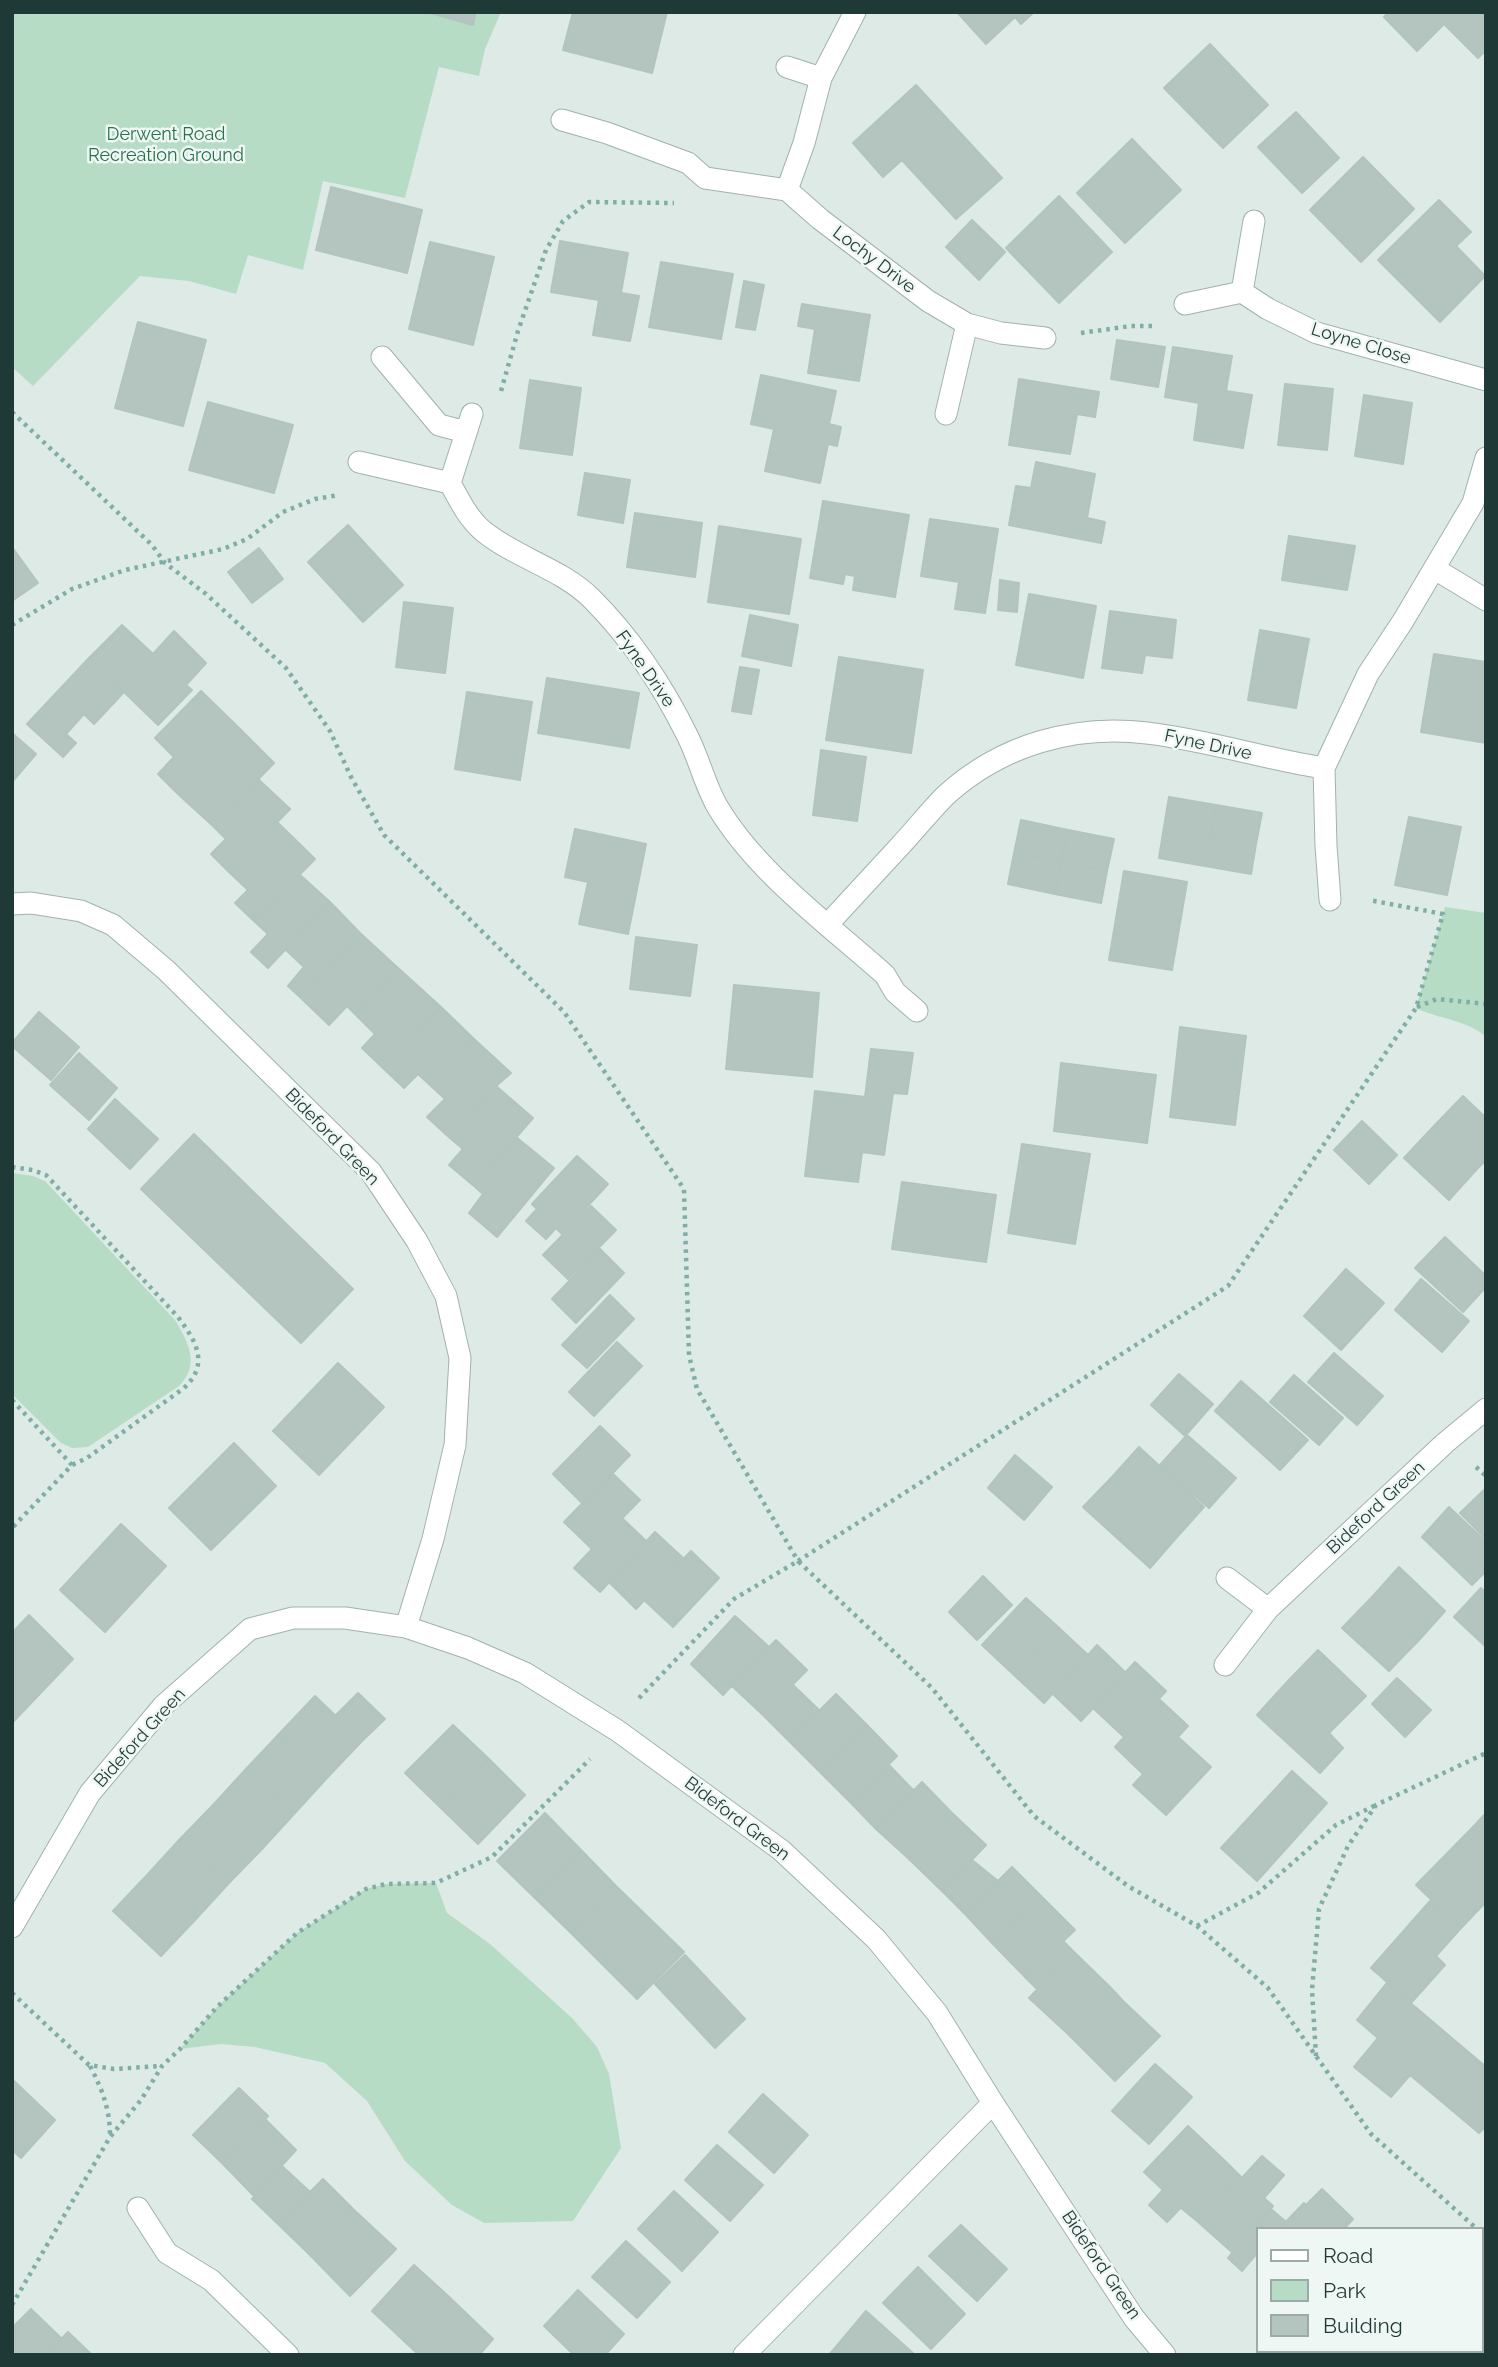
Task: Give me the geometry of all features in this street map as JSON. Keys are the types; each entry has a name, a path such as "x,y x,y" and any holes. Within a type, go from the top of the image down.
{"street":[{"path":"562,120 607,133 688,163 705,178 787,190 804,143 821,78 855,12"},
{"path":"787,67 821,78"},
{"name":"Lochy Drive","path":"787,190 820,219 928,301 967,324 1000,333 1045,338"},
{"path":"1185,304 1242,292 1254,221"},
{"name":"Loyne Close","path":"1242,292 1268,309 1317,333 1486,380"},
{"path":"946,414 967,324"},
{"path":"359,462 450,483 469,423 439,425 382,357"},
{"path":"1330,900 1324,768 1368,674 1474,503 1486,458"},
{"name":"Fyne Drive","path":"450,483 463,508 482,531 558,574 590,597 629,641 665,692 689,740 716,805 743,843 782,884 885,975 895,992 916,1011"},
{"path":"1435,569 1486,600"},
{"name":"Fyne Drive","path":"828,924 946,796 975,773 1013,751 1048,738 1093,730 1147,733 1324,768"},
{"name":"Bideford Green","path":"12,904 31,902 81,911 113,925 166,970 370,1172 418,1241 446,1296 460,1358 455,1445 433,1539 406,1627"},
{"name":"Bideford Green","path":"1225,1665 1268,1609 1445,1443 1486,1409"},
{"path":"1227,1578 1268,1609"},
{"name":"Bideford Green","path":"12,1927 90,1793 164,1705 250,1629 293,1618 345,1618 406,1627 468,1648 525,1674 614,1729 781,1850 876,1939 937,2013 993,2104 1134,2319 1165,2355"},
{"path":"744,2355 993,2104"},
{"path":"138,2208 167,2253 211,2280 288,2355"}],"path":[{"path":"469,423 495,418 518,331 546,250 563,221 589,202 683,203 688,163"},
{"path":"1045,338 1131,326 1186,326 1185,304"},
{"path":"12,412 152,545 165,563 206,594 286,668 330,731 351,777 384,835 564,1012 684,1189 689,1354 697,1389 798,1561 932,1688 1034,1816 1128,1886 1197,1926 1268,1988 1371,2134 1475,2227"},
{"path":"12,625 72,589 125,570 223,549 247,539 283,512 316,499 349,494 359,462"},
{"path":"12,2305 110,2137 141,2101 162,2066 217,2007 297,1933 366,1889 386,1884 436,1883 492,1857 734,1599 798,1561 1228,1286 1416,1008 1443,914 1363,899"},
{"path":"1416,1008 1437,999 1486,1004"},
{"path":"12,1167 46,1175 178,1317 192,1336 198,1350 198,1367 193,1380 87,1458 72,1465 12,1528"},
{"path":"12,1400 72,1465"},
{"path":"1197,1926 1258,1893 1336,1825 1486,1753"},
{"path":"1316,2056 1312,1990 1319,1909 1348,1846 1376,1805"},
{"path":"12,1993 89,2065 104,2092 110,2116 110,2137"},
{"path":"89,2065 114,2069 162,2066"}],"green space":[{"name":"Derwent Road Recreation Ground","path":"12,12 501,12 485,49 479,76 439,67 405,198 323,181 303,270 248,255 236,294 189,281 140,276 33,386 12,367"},
{"path":"1445,907 1486,913 1486,1037 1462,1023 1416,1008"},
{"path":"12,1173 45,1181 175,1320 188,1345 191,1361 186,1378 179,1386 88,1447 72,1448 61,1443 12,1394"},
{"path":"436,1883 447,1913 490,1944 572,2018 597,2047 609,2074 621,2148 573,2221 484,2223 452,2205 405,2161 367,2101 325,2063 255,2047 221,2044 180,2049 217,2007 297,1933 366,1889 386,1884"}],"building":[{"path":"427,12 476,12 473,25"},
{"path":"573,12 667,12 652,73 563,50"},
{"path":"957,12 1034,12 1021,24 1015,17 986,44"},
{"path":"1389,12 1486,12 1486,50 1478,58 1444,24 1417,51 1384,17"},
{"path":"1210,44 1268,105 1223,148 1164,88"},
{"path":"916,85 1002,178 956,219 902,160 883,177 853,143"},
{"path":"1296,112 1339,158 1302,193 1258,147"},
{"path":"1132,139 1181,190 1125,243 1077,193"},
{"path":"1363,157 1414,209 1361,262 1310,210"},
{"path":"331,187 422,210 407,273 316,250"},
{"path":"1059,196 1112,252 1059,303 1006,248"},
{"path":"1439,200 1471,232 1456,246 1485,276 1440,322 1378,260"},
{"path":"972,220 1005,252 979,280 946,247"},
{"path":"560,241 628,253 621,293 639,296 630,341 593,335 599,300 551,292"},
{"path":"430,242 494,257 473,345 409,329"},
{"path":"661,262 733,274 721,339 649,327"},
{"path":"744,281 764,285 755,330 736,327"},
{"path":"802,304 870,315 859,381 808,373 815,329 798,326"},
{"path":"138,322 206,340 183,426 115,408"},
{"path":"1117,340 1165,347 1158,387 1111,379"},
{"path":"1173,347 1232,356 1226,391 1252,395 1243,448 1194,440 1199,403 1165,397"},
{"path":"761,375 836,391 829,424 841,427 837,446 828,444 820,483 765,471 774,429 751,424"},
{"path":"1019,379 1099,392 1095,417 1077,414 1070,454 1009,445"},
{"path":"530,380 581,388 572,455 520,448"},
{"path":"1285,384 1333,389 1327,450 1278,445"},
{"path":"1364,395 1412,403 1403,464 1355,456"},
{"path":"208,402 293,425 274,493 189,470"},
{"path":"1036,462 1095,474 1087,518 1105,522 1101,543 1009,525 1016,486 1031,488"},
{"path":"585,473 630,480 623,523 578,515"},
{"path":"823,501 909,515 895,597 853,590 855,576 845,574 843,584 810,578"},
{"path":"635,513 702,523 695,577 627,567"},
{"path":"930,519 998,529 985,613 955,609 959,582 921,576"},
{"path":"348,525 403,585 363,622 308,562"},
{"path":"719,526 801,539 789,614 708,602"},
{"path":"1289,536 1355,546 1347,590 1282,580"},
{"path":"12,547 38,583 12,601"},
{"path":"259,548 283,579 252,603 228,572"},
{"path":"1000,580 1019,583 1017,612 998,610"},
{"path":"1029,594 1096,606 1083,678 1016,665"},
{"path":"404,602 453,608 445,673 396,667"},
{"path":"1110,611 1176,620 1172,658 1145,655 1142,673 1102,668"},
{"path":"750,615 798,625 791,666 742,656"},
{"path":"122,625 153,654 174,631 206,663 186,685 192,690 158,725 89,658"},
{"path":"1260,630 1309,639 1296,708 1248,700"},
{"path":"1434,654 1486,662 1486,743 1421,732"},
{"path":"839,657 923,670 911,753 826,740"},
{"path":"89,658 124,692 94,724 84,714 66,734 76,743 63,757 27,724"},
{"path":"740,667 759,670 751,714 732,711"},
{"path":"547,678 639,693 629,748 538,733"},
{"path":"201,691 241,730 179,795 158,774 174,757 155,738"},
{"path":"467,692 532,702 520,780 455,769"},
{"path":"241,730 274,763 213,826 179,795"},
{"path":"12,733 36,754 12,782"},
{"path":"821,750 866,757 857,821 813,815"},
{"path":"258,779 290,809 229,872 211,854 226,839 213,826"},
{"path":"1169,797 1216,805 1210,836 1164,827"},
{"path":"1216,805 1262,813 1256,844 1210,836"},
{"path":"1409,817 1461,827 1447,895 1395,885"},
{"path":"1021,820 1068,830 1061,862 1014,853"},
{"path":"277,822 315,859 254,921 235,903 248,890 229,872"},
{"path":"1164,827 1210,836 1205,866 1159,858"},
{"path":"575,829 646,844 628,934 579,924 588,882 565,877"},
{"path":"1068,830 1114,839 1107,871 1061,862"},
{"path":"1210,836 1256,844 1251,874 1205,866"},
{"path":"1014,853 1061,862 1055,894 1008,884"},
{"path":"1061,862 1107,871 1101,903 1055,894"},
{"path":"1124,871 1187,882 1172,970 1109,960"},
{"path":"299,874 330,902 268,968 251,952 268,934 254,921"},
{"path":"330,902 361,934 301,998 288,986 304,967 286,950"},
{"path":"361,934 398,968 355,1014 347,1006 329,1025 301,998"},
{"path":"636,937 697,945 690,996 630,989"},
{"path":"398,968 441,1007 383,1068 362,1048 375,1034 355,1014"},
{"path":"734,985 819,993 812,1077 726,1069"},
{"path":"441,1007 474,1039 430,1085 418,1074 404,1088 383,1068"},
{"path":"39,1012 79,1047 51,1080 12,1046"},
{"path":"1180,1027 1246,1036 1235,1125 1170,1117"},
{"path":"474,1039 511,1073 450,1138 427,1117 445,1099 430,1085"},
{"path":"871,1049 913,1053 907,1094 893,1093 884,1155 862,1152 858,1182 805,1176 815,1091 865,1097"},
{"path":"79,1053 117,1088 89,1120 50,1085"},
{"path":"1061,1063 1156,1075 1147,1143 1054,1131"},
{"path":"496,1086 533,1118 474,1186 449,1165 463,1149 450,1138"},
{"path":"1463,1096 1486,1118 1486,1160 1477,1169 1433,1127"},
{"path":"115,1099 158,1139 130,1169 88,1129"},
{"path":"1362,1121 1397,1155 1369,1184 1334,1150"},
{"path":"1433,1127 1477,1169 1449,1200 1404,1158"},
{"path":"194,1134 353,1289 301,1343 141,1189"},
{"path":"516,1137 554,1168 497,1237 469,1213 483,1194 474,1186"},
{"path":"1022,1144 1090,1154 1075,1244 1008,1233"},
{"path":"577,1156 608,1184 562,1234 556,1228 546,1239 526,1221 537,1209 532,1204"},
{"path":"902,1182 996,1195 986,1262 892,1249"},
{"path":"591,1206 616,1230 568,1279 543,1255"},
{"path":"1445,1237 1486,1276 1486,1287 1463,1312 1415,1268"},
{"path":"600,1249 624,1273 576,1323 552,1299"},
{"path":"1346,1269 1384,1303 1341,1350 1304,1316"},
{"path":"1421,1279 1469,1321 1442,1352 1395,1310"},
{"path":"610,1295 634,1319 587,1368 562,1345"},
{"path":"617,1342 642,1366 594,1416 569,1392"},
{"path":"1334,1353 1383,1396 1357,1425 1308,1382"},
{"path":"338,1363 384,1407 319,1475 273,1431"},
{"path":"1179,1374 1213,1404 1185,1436 1151,1405"},
{"path":"1294,1375 1343,1418 1319,1445 1270,1402"},
{"path":"1241,1381 1308,1440 1280,1470 1215,1411"},
{"path":"600,1426 630,1455 583,1504 553,1474"},
{"path":"1187,1435 1236,1478 1209,1508 1160,1465"},
{"path":"234,1443 276,1486 211,1550 169,1508"},
{"path":"1139,1447 1204,1507 1177,1537 1112,1477"},
{"path":"1015,1455 1052,1487 1024,1520 988,1488"},
{"path":"612,1473 640,1500 592,1549 564,1522"},
{"path":"1112,1477 1177,1537 1150,1568 1083,1507"},
{"path":"1486,1488 1486,1539 1460,1513"},
{"path":"1449,1507 1486,1542 1486,1571 1472,1585 1422,1537"},
{"path":"622,1518 647,1542 600,1592 574,1568"},
{"path":"121,1524 166,1566 105,1632 60,1590"},
{"path":"655,1532 683,1558 636,1609 609,1582"},
{"path":"691,1551 719,1578 673,1627 644,1600"},
{"path":"1399,1567 1445,1611 1419,1640 1373,1596"},
{"path":"983,1576 1012,1605 977,1640 949,1612"},
{"path":"1481,1588 1486,1593 1486,1647 1454,1617"},
{"path":"1373,1596 1419,1640 1389,1671 1342,1628"},
{"path":"1026,1598 1058,1627 1014,1675 982,1645"},
{"path":"29,1615 73,1659 12,1723 12,1633"},
{"path":"735,1616 768,1646 723,1695 691,1664"},
{"path":"1058,1627 1088,1655 1044,1703 1014,1675"},
{"path":"776,1640 807,1670 763,1715 732,1686"},
{"path":"1097,1645 1126,1673 1081,1721 1053,1694"},
{"path":"1318,1650 1366,1696 1334,1728 1287,1682"},
{"path":"1135,1662 1166,1691 1124,1737 1093,1708"},
{"path":"1397,1678 1431,1710 1405,1737 1372,1704"},
{"path":"1287,1682 1334,1728 1329,1733 1343,1748 1320,1773 1257,1715"},
{"path":"792,1684 819,1710 789,1741 763,1715"},
{"path":"358,1693 385,1719 362,1741 335,1716"},
{"path":"836,1694 866,1724 819,1771 789,1741"},
{"path":"315,1696 362,1741 326,1779 279,1734"},
{"path":"1159,1699 1188,1726 1143,1774 1115,1747"},
{"path":"866,1724 897,1756 851,1803 819,1771"},
{"path":"453,1725 489,1759 441,1808 405,1773"},
{"path":"279,1734 326,1779 294,1814 246,1769"},
{"path":"1178,1737 1211,1767 1166,1815 1133,1785"},
{"path":"489,1759 525,1795 478,1844 441,1808"},
{"path":"889,1765 914,1791 876,1829 851,1803"},
{"path":"246,1769 294,1814 262,1849 214,1804"},
{"path":"1292,1771 1327,1803 1257,1881 1221,1848"},
{"path":"922,1782 952,1813 909,1859 876,1829"},
{"path":"214,1804 262,1849 228,1884 180,1839"},
{"path":"545,1813 582,1851 535,1898 497,1861"},
{"path":"952,1813 986,1845 942,1891 909,1859"},
{"path":"1486,1813 1486,1844 1471,1829"},
{"path":"1471,1829 1486,1844 1486,1902 1461,1928 1416,1885"},
{"path":"180,1839 228,1884 196,1919 148,1874"},
{"path":"582,1851 616,1886 571,1933 535,1898"},
{"path":"972,1860 998,1881 965,1914 942,1891"},
{"path":"1012,1867 1041,1896 992,1943 965,1914"},
{"path":"148,1874 196,1919 161,1956 113,1911"},
{"path":"616,1886 651,1920 605,1967 571,1933"},
{"path":"1041,1896 1075,1930 1025,1977 992,1943"},
{"path":"1430,1901 1461,1928 1436,1956 1445,1965 1411,2003 1371,1968"},
{"path":"651,1920 684,1952 637,1999 605,1967"},
{"path":"1063,1941 1074,1952 1037,1989 1025,1977"},
{"path":"1074,1952 1110,1987 1067,2033 1029,1998"},
{"path":"685,1955 745,2019 715,2048 655,1984"},
{"path":"1387,1983 1486,2067 1486,2126 1479,2133 1410,2075 1391,2097 1354,2067 1378,2038 1357,2020"},
{"path":"1110,1987 1123,2001 1080,2046 1067,2033"},
{"path":"1123,2001 1160,2036 1115,2081 1080,2046"},
{"path":"1155,2064 1192,2097 1149,2144 1112,2111"},
{"path":"13,2080 55,2120 21,2158 12,2150"},
{"path":"239,2088 268,2116 222,2163 193,2135"},
{"path":"763,2094 808,2135 774,2173 729,2132"},
{"path":"265,2119 296,2150 254,2196 222,2163"},
{"path":"1188,2126 1225,2161 1167,2222 1149,2205 1163,2190 1144,2172"},
{"path":"717,2145 763,2185 730,2221 685,2180"},
{"path":"1262,2156 1284,2175 1264,2198 1273,2206 1233,2253 1197,2221 1239,2175 1242,2178"},
{"path":"1225,2161 1239,2175 1197,2221 1180,2207"},
{"path":"282,2166 310,2192 278,2224 252,2199"},
{"path":"323,2179 353,2209 309,2254 278,2224"},
{"path":"1322,2189 1353,2219 1346,2227 1281,2227 1304,2203 1306,2205"},
{"path":"674,2191 718,2232 682,2271 638,2229"},
{"path":"353,2209 396,2249 350,2296 309,2254"},
{"path":"1271,2209 1285,2221 1280,2227 1256,2227 1256,2254 1242,2271 1228,2258"},
{"path":"961,2225 1007,2269 977,2301 929,2256"},
{"path":"626,2241 670,2282 637,2318 592,2277"},
{"path":"414,2265 446,2294 403,2340 372,2311"},
{"path":"918,2267 965,2314 931,2349 883,2303"},
{"path":"1484,2276 1486,2277 1484,2340"},
{"path":"578,2290 624,2334 605,2355 574,2355 544,2326"},
{"path":"446,2294 493,2339 479,2355 419,2355 403,2340"},
{"path":"31,2309 61,2338 46,2355 12,2355 12,2328"},
{"path":"866,2311 915,2355 829,2355"},
{"path":"68,2332 92,2355 46,2355"},
{"path":"1476,2353 1478,2355 1387,2355"}]}
